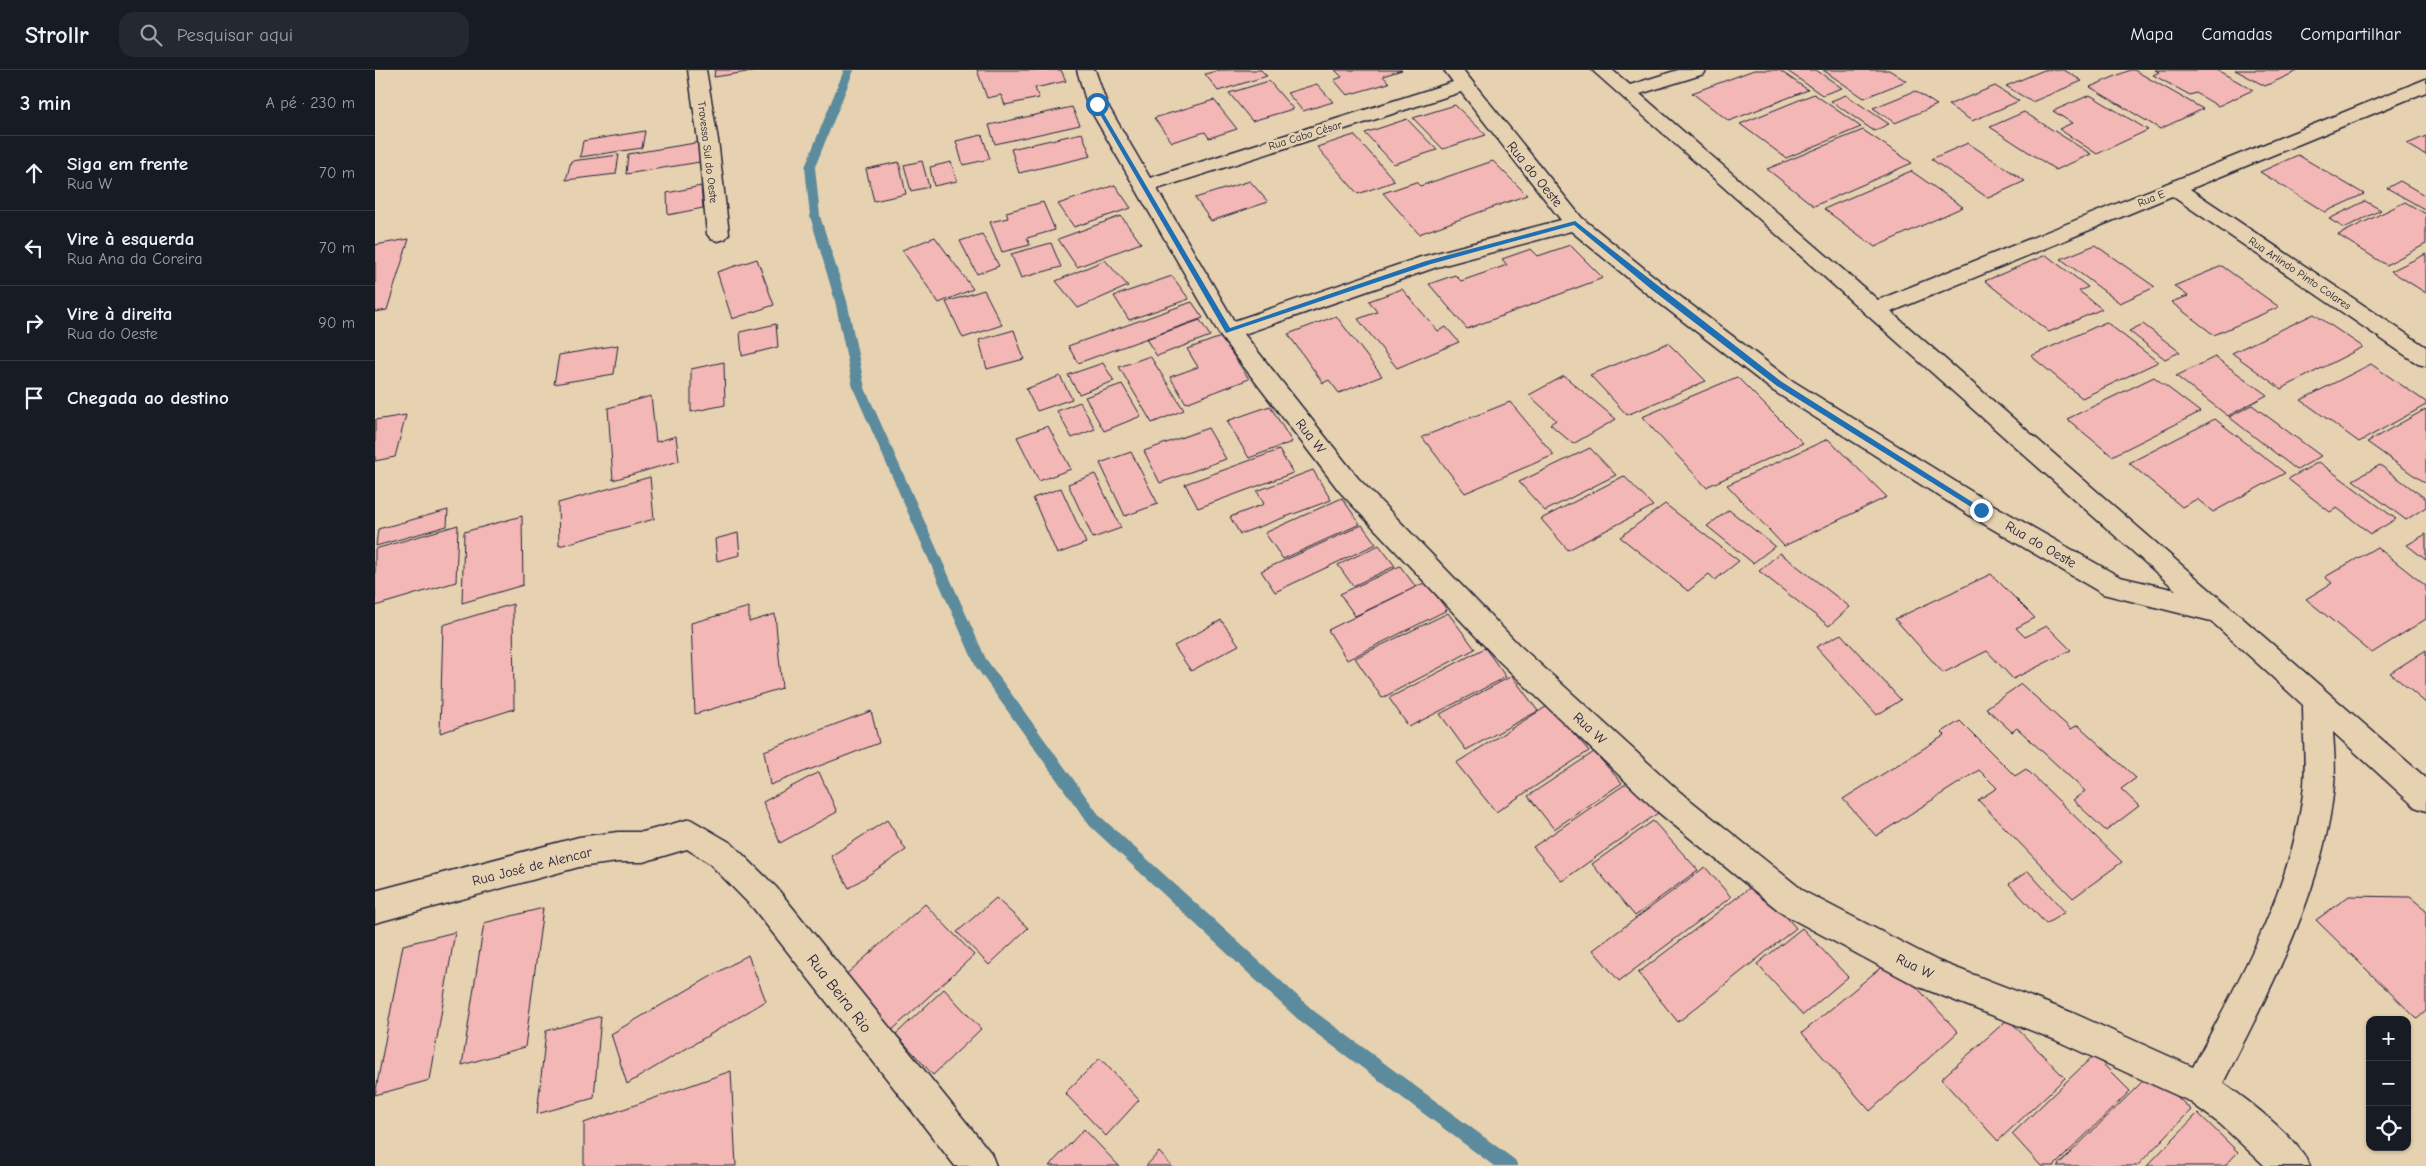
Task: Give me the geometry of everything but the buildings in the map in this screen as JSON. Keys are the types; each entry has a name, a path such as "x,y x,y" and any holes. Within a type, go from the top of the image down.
{"street":[{"name":"Travessa Sul do Oeste","path":"697,70 708,140 718,234"},
{"name":"Rua W","path":"1086,70 1097,104 1229,331 1349,485 1508,652 1669,802 1794,903 1929,974 2061,1025 2201,1089 2233,1111 2292,1166"},
{"name":"Rua do Oeste","path":"1601,70 2219,612 2317,702 2426,797"},
{"path":"1627,92 1697,70"},
{"name":"Rua Cabo César","path":"1146,186 1459,78"},
{"name":"Rua do Oeste","path":"1459,78 1575,223 1653,287 1780,384 1981,510 2113,586 2219,612"},
{"name":"Rua E","path":"1875,310 2426,84"},
{"name":"Rua Arlindo Pinto Colares","path":"2174,188 2426,358"},
{"path":"1229,331 1429,262 1575,223"},
{"path":"2201,1089 2250,993 2285,918 2303,860 2319,792 2317,702"},
{"name":"Rua José de Alencar","path":"375,907 579,852 618,847 643,847 690,834"},
{"name":"Rua Beira Rio","path":"690,834 720,853 765,898 978,1166"}],"waterway":[{"path":"849,70 830,113 810,167 815,216 841,301 859,388 981,663 1095,821 1308,1017 1509,1166"}],"route":[{"path":"1097,104 1229,331 1429,262 1575,223 1653,287 1780,384 1981,510"}]}
